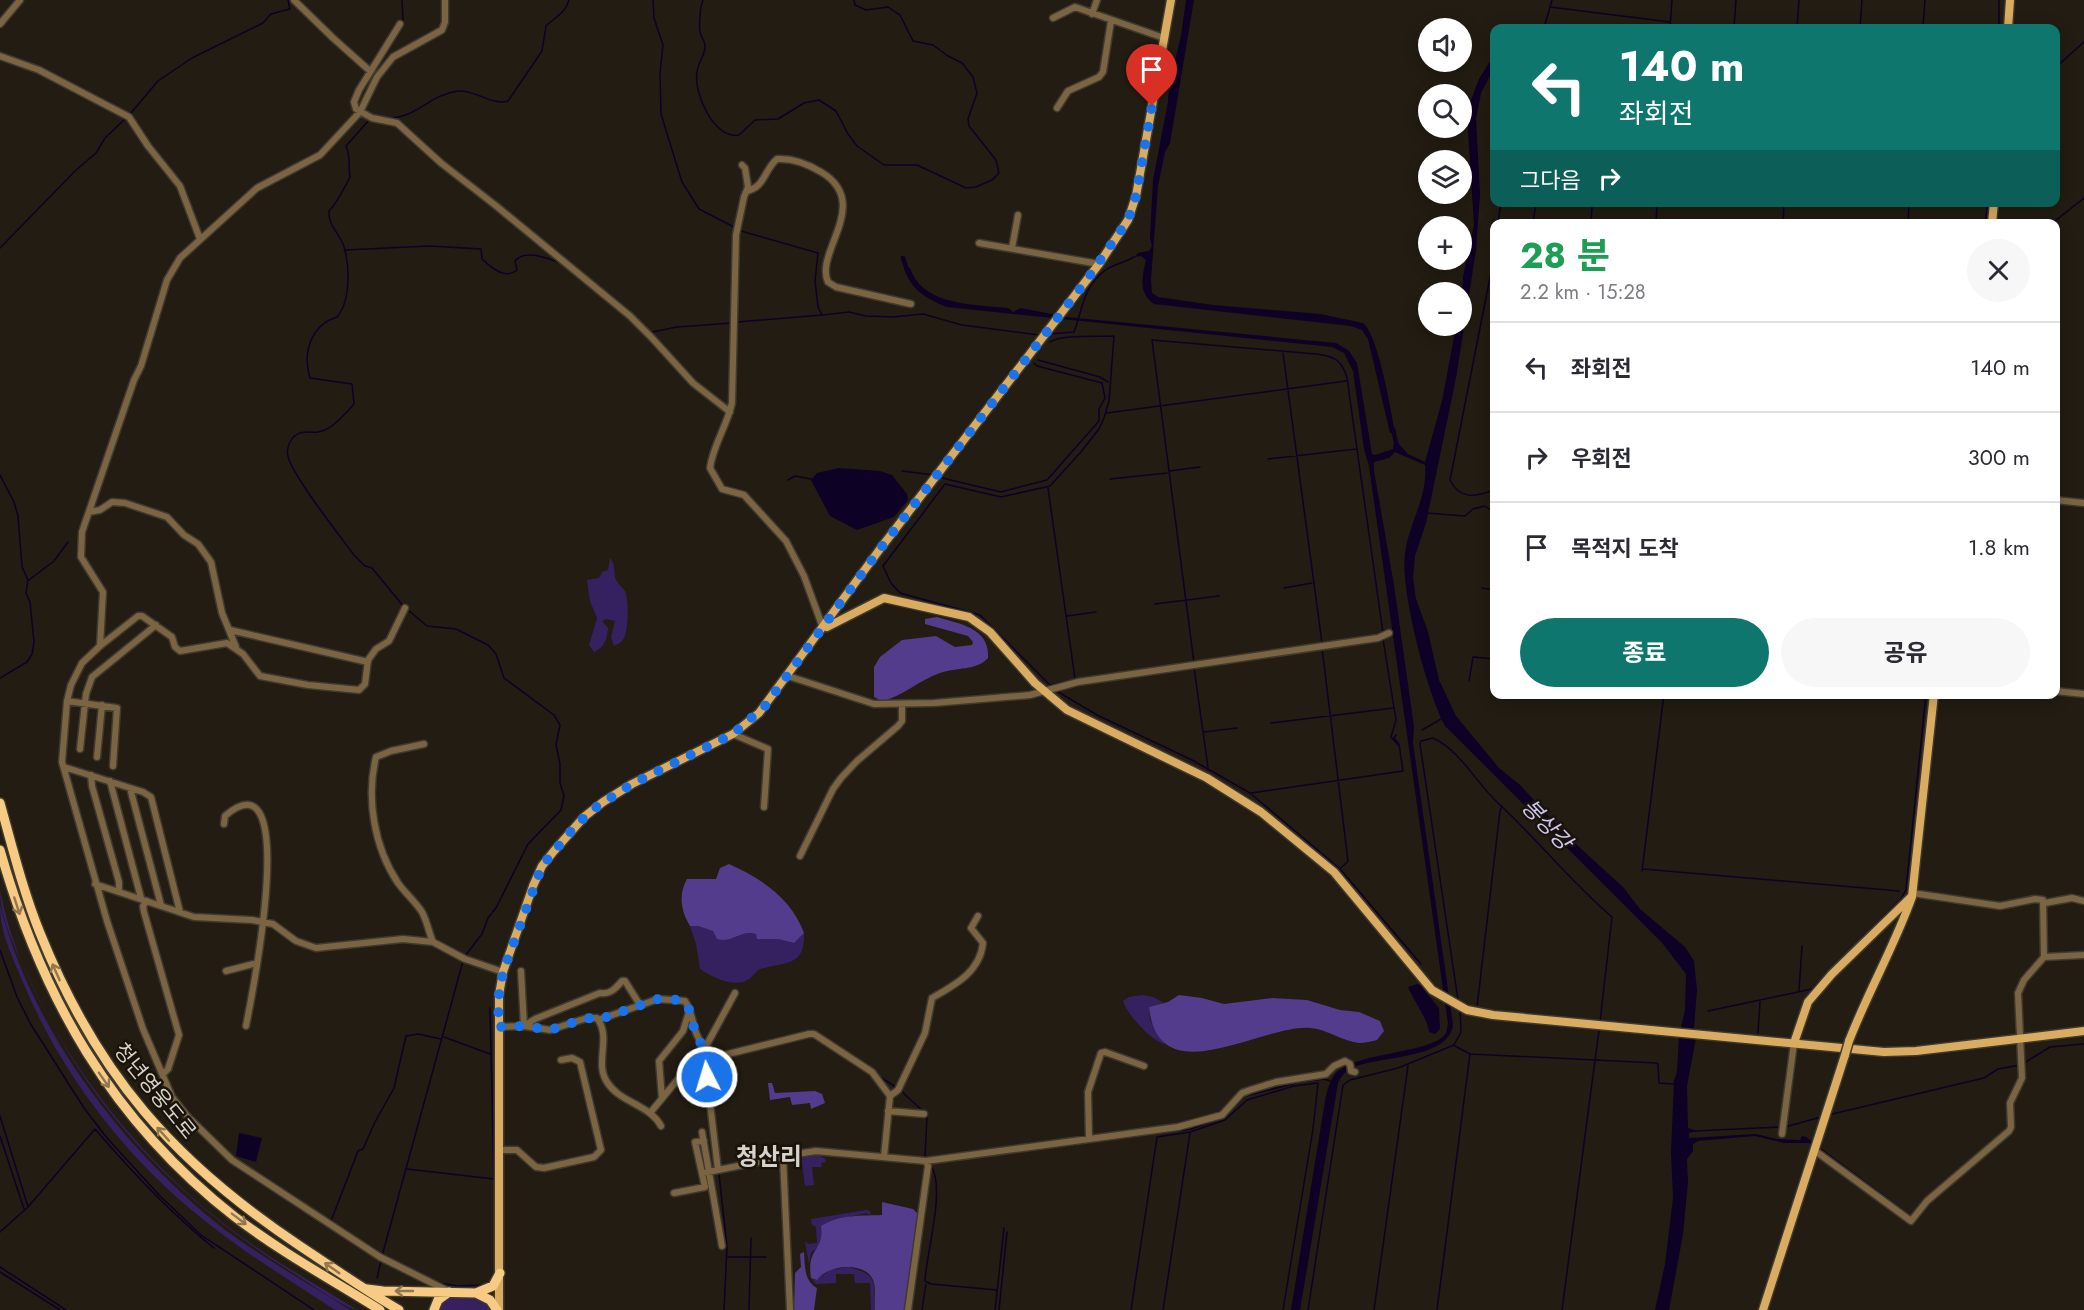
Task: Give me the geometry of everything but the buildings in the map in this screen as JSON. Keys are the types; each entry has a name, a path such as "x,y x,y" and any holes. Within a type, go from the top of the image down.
{"highway":[{"name":"청년영웅도로","path":"0,803 30,907 59,978 97,1047 128,1092 169,1139 217,1186 271,1227 359,1287 399,1310"},
{"name":"청년영웅도로","path":"0,850 27,936 60,1008 101,1077 138,1124 184,1173 237,1218 294,1257 380,1310"},
{"path":"476,1293 493,1286 500,1273"},
{"path":"359,1287 383,1291 476,1293 490,1300 498,1310"},
{"path":"434,1310 438,1300 449,1292"}],"main road":[{"path":"498,1310 500,1273 499,995 503,972 538,873 577,824 595,808 626,788 733,734 759,713 936,476 1099,264 1128,220 1136,196 1171,0"},
{"path":"2008,24 2010,0"},
{"path":"824,628 884,598 969,617 990,633 1003,650 1049,689 1067,710 1207,778 1261,812 1334,872 1432,990 1467,1010 1493,1015 1895,1053 2084,1031"},
{"path":"1763,1310 1849,1041 1867,995 1901,927 1912,895 1933,699"},
{"path":"1799,1044 1808,1002 1832,974 1912,895"}],"street":[{"path":"0,24 20,0"},
{"path":"294,0 370,71"},
{"path":"100,646 103,592 87,570 80,548 82,532 134,380 141,366 167,280 180,258 257,188 320,155 360,112 377,77 393,57 442,30 445,22 445,0"},
{"path":"1092,14 1097,0"},
{"path":"1053,18 1073,4 1092,14 1164,38"},
{"path":"1057,108 1068,91 1099,77 1102,72 1111,21"},
{"path":"400,24 370,71 354,106 360,112 373,118 397,123 441,163 630,316 693,383 730,412"},
{"path":"0,56 39,70 129,117 148,146 180,186 200,239"},
{"path":"747,191 761,184 766,172 777,159 809,164 825,174 837,186 843,209 826,268 828,282 837,287 911,304"},
{"path":"741,165 746,168 747,191 736,235 730,412 713,455 712,473 722,489 740,493 749,500 786,541 804,576 824,628"},
{"path":"1012,248 1018,215"},
{"path":"979,243 1099,264"},
{"path":"89,512 100,510 117,501 171,520 184,535 203,549 211,562 219,604 236,648"},
{"path":"2060,501 2084,503"},
{"path":"405,608 388,641 372,653 363,688 359,690 343,690 282,681 260,675 236,648 227,643 185,652 180,651 172,637 156,625 138,616 100,646 75,672 67,701 62,755 63,767 95,884 142,1029 179,1108 232,1160 382,1258 449,1292"},
{"path":"80,749 85,703 89,686 96,672 156,625"},
{"path":"230,630 368,662"},
{"path":"788,676 863,702 902,704 1030,695 1049,689 1378,638 1389,633"},
{"path":"2060,692 2084,694"},
{"path":"67,701 114,706 118,711 113,766"},
{"path":"800,856 833,789 857,761 898,726 902,721 902,704"},
{"path":"97,757 102,705"},
{"path":"733,734 768,749 764,807"},
{"path":"424,744 376,757 371,798 376,832 392,870 422,913 433,942"},
{"path":"63,767 110,781 151,797 180,912"},
{"path":"91,775 92,786 119,882 119,891"},
{"path":"110,781 144,899 144,912 179,1035 168,1069 164,1074"},
{"path":"130,788 161,905"},
{"path":"224,824 225,816 245,804 257,811 264,825 268,854 263,922 246,1026"},
{"path":"95,884 204,919 273,924 296,941 316,948 403,939 433,942 465,959 503,972"},
{"path":"1912,895 1991,906 2040,899 2045,903 2072,898 2084,901"},
{"path":"1816,1146 1911,1221 1927,1201 2009,1131 2011,1126 2010,1103 2022,1078 2018,993 2024,980 2044,957 2045,903"},
{"path":"890,1096 898,1090 925,1033 927,1012 932,998 969,974 977,964 983,943 971,927 978,916"},
{"path":"2044,957 2084,955"},
{"path":"226,971 257,963"},
{"path":"521,971 524,1026"},
{"path":"524,1026 535,1019 600,993 605,994 622,981 625,981 640,1005"},
{"path":"718,1170 704,1060 705,1048 735,993"},
{"path":"498,1027 524,1026 550,1030 587,1018 598,1020 658,999 680,1000 685,1001 697,1039 705,1048"},
{"path":"662,1098 659,1061 683,1031 690,1012"},
{"path":"598,1020 603,1036 600,1064 605,1080 620,1097 650,1113 661,1126"},
{"path":"650,1113 681,1072 704,1060 796,1036 814,1034 872,1072 890,1096 884,1157"},
{"path":"1782,1134 1799,1044"},
{"path":"1089,1139 1088,1092 1101,1053 1105,1052 1144,1066"},
{"path":"500,1150 517,1150 536,1167 544,1168 594,1157 601,1150 580,1062 572,1058 561,1060"},
{"path":"706,1173 816,1151 926,1161 1178,1126 1212,1119 1227,1111 1242,1094 1250,1090 1276,1082 1326,1074 1334,1066 1345,1061 1352,1069"},
{"path":"888,1111 924,1114"},
{"path":"702,1132 704,1141 695,1142 706,1173 722,1246"},
{"path":"783,1157 790,1310"},
{"path":"908,1310 928,1166 926,1161"},
{"path":"674,1193 705,1187 706,1173"}],"shaded area":[{"path":"610,558 616,580 626,595 628,617 626,632 622,641 614,646 611,637 615,621 606,619 602,621 608,628 607,636 603,645 594,652 589,645 597,618 590,601 587,580 599,578 602,572 608,570"},
{"path":"937,617 964,625 979,634 987,648 988,658 972,667 946,671 932,676 890,699 882,701 874,697 874,667 880,657 902,640 936,636 955,647 972,645 973,642 968,636 925,624 925,619"},
{"path":"729,864 764,883 792,910 804,933 794,943 778,939 757,939 756,934 751,933 722,940 717,939 713,931 690,926 684,915 682,903 682,891 687,879 716,879 720,868"},
{"path":"0,890 12,937 28,975 6,923"},
{"path":"0,905 15,952 34,998 58,1042 86,1085 117,1125 187,1198 224,1229 270,1261 350,1310 335,1310 232,1242 188,1207 131,1152 82,1090 42,1023 8,947 2,927"},
{"path":"690,926 713,931 717,939 722,940 751,933 756,934 758,939 778,939 794,943 804,933 804,944 798,957 793,961 762,969 749,979 737,983 717,978 700,969"},
{"path":"1143,995 1164,1003 1149,1007 1150,1020 1165,1044 1153,1038 1140,1026 1125,1006 1123,1001 1129,997"},
{"path":"1179,995 1224,1004 1272,998 1307,1000 1340,1010 1359,1012 1380,1021 1384,1031 1377,1040 1359,1043 1316,1029 1290,1030 1215,1049 1191,1052 1171,1047 1157,1033 1149,1007 1168,1002"},
{"path":"58,1035 85,1076 118,1119 153,1159 190,1195 258,1249 357,1310 344,1305 254,1247 213,1216 175,1182 139,1147 107,1108 78,1067"},
{"path":"768,1083 772,1083 775,1093 815,1091 822,1094 825,1103 811,1109 810,1103 792,1105 790,1097 770,1100"},
{"path":"817,1154 826,1162 821,1163 822,1167 812,1167 814,1185 805,1186 801,1156"},
{"path":"882,1202 913,1209 918,1214 906,1310 875,1310 874,1281 861,1269 836,1268 817,1280 811,1278 811,1260 822,1234 821,1226 844,1218 882,1215"},
{"path":"870,1211 871,1215 866,1213 828,1222 819,1246 811,1253 809,1264 805,1241 808,1244 817,1243 816,1227 812,1225 811,1219"},
{"path":"804,1252 807,1277 817,1288 814,1310 794,1310 795,1273 801,1267 800,1254"},
{"path":"849,1267 866,1273 873,1281 875,1310 871,1310 870,1283 855,1283 854,1274 836,1274 836,1283 816,1284 811,1278 815,1280 830,1270"},
{"path":"448,1296 478,1299 493,1310 437,1310 438,1305"}],"water":[{"path":"1186,0 1194,0 1170,143 1165,152 1158,186 1152,293 1158,297 1213,305 1320,314 1363,323 1369,330 1379,357 1395,432 1390,433 1368,339 1362,330 1351,326 1154,304 1145,295 1142,284 1146,260 1141,256 1134,257 1138,253 1149,251 1152,246 1150,238 1153,180"},
{"path":"1490,61 1490,76 1481,93 1476,119 1480,194 1476,250 1471,282 1463,282 1464,270 1472,270 1474,225 1472,150 1469,150 1468,138 1472,138 1472,97 1479,79"},
{"name":"봉상강","path":"910,268 924,288 945,299 1005,308 1013,312 1021,308 1066,317 1336,343 1349,351 1357,363 1372,454 1375,455 1393,449 1394,442 1397,442 1408,454 1425,462 1442,401 1454,336 1463,336 1426,523 1415,556 1413,578 1416,599 1428,632 1439,680 1456,716 1499,768 1520,785 1567,836 1623,887 1640,909 1685,947 1694,961 1697,990 1694,1028 1696,1038 1687,1086 1688,1128 1697,1131 1689,1133 1689,1138 1756,1134 1777,1139 1800,1140 1802,1136 1806,1137 1912,1216 1911,1219 1809,1143 1784,1143 1755,1136 1698,1141 1693,1144 1693,1151 1687,1159 1688,1182 1683,1234 1669,1310 1655,1310 1665,1264 1673,1198 1671,1153 1674,1080 1677,1072 1679,1036 1685,1010 1686,974 1663,944 1445,726 1430,690 1416,641 1405,570 1407,542 1424,488 1425,465 1395,452 1389,458 1374,462 1374,471 1394,585 1414,727 1413,743 1453,1025 1448,1037 1438,1045 1425,1051 1361,1065 1348,1070 1340,1079 1300,1310 1291,1310 1325,1101 1332,1078 1347,1065 1361,1060 1412,1049 1439,1040 1446,1033 1448,1024 1369,466 1364,449 1353,371 1344,353 1332,347 947,307 927,297 916,288 911,283 905,269"},
{"path":"839,468 880,471 892,475 907,494 908,500 894,517 857,530 830,516 811,480 817,473"},
{"path":"1417,984 1439,1008 1440,1029 1435,1034 1429,1032 1424,1017 1408,987"},
{"path":"239,1133 262,1138 256,1162 236,1156"}],"waterway":[{"path":"130,114 158,81 192,58 263,23 271,14 290,9 288,0"},
{"path":"402,0 403,20"},
{"path":"384,118 405,115 438,97 458,91 471,92 495,101 508,101 542,51 546,26 562,12 569,0"},
{"path":"653,0 654,18 663,45 660,73 661,114 682,182 699,209 734,227"},
{"path":"703,0 700,11 700,34 705,48 698,68 698,91 707,113 721,130 730,135 739,135 755,120 778,119 804,103 819,100 836,111 857,146 884,165 917,165 966,188 976,187 992,180 999,173 996,160 969,126 968,119 977,93 973,77 962,63 933,45 913,41 900,15 888,7 866,10 855,5 854,0"},
{"path":"1545,24 1552,0"},
{"path":"1670,24 1672,0"},
{"path":"1734,24 1736,0"},
{"path":"1797,24 1799,0"},
{"path":"1860,24 1862,0"},
{"path":"1923,24 1925,0"},
{"path":"1999,0 1999,24"},
{"path":"1550,7 1670,22"},
{"path":"2060,64 2084,42"},
{"path":"0,248 75,171 96,153 105,138 126,118"},
{"path":"370,119 346,146 350,177 329,211 330,220 343,244 347,262 348,282 345,302 337,317 321,326 315,333 307,359 310,378 352,384 354,404 338,421 323,431 296,435 290,442 288,453 291,465 307,490 354,555 365,566 372,568 404,607"},
{"path":"2057,219 2084,198"},
{"path":"1499,219 1500,207"},
{"path":"1534,219 1535,207"},
{"path":"1591,219 1592,207"},
{"path":"1656,219 1657,207"},
{"path":"1783,219 1784,207"},
{"path":"1908,219 1909,207"},
{"path":"1986,219 1987,207"},
{"path":"741,231 818,253 815,281 818,307 822,315 849,312 866,316 893,317 923,314 962,325 1039,335"},
{"path":"345,250 430,246 481,249 482,259 499,272 508,274 517,270 515,261 525,255 538,256 563,264"},
{"path":"1049,334 1074,332 1088,290 1093,282 1107,269 1134,257"},
{"path":"903,258 908,273"},
{"path":"1490,277 1450,480 1463,494 1474,495 1490,491"},
{"path":"737,322 822,315"},
{"path":"652,332 677,327 732,323"},
{"path":"1050,342 1071,337 1114,336 1109,401 1099,429 1050,486 1001,497 945,484 883,566 891,583 900,593 980,615 1051,686"},
{"path":"1194,663 1152,340 1316,354 1328,356 1340,363 1347,378 1383,633"},
{"path":"1283,353 1322,643"},
{"path":"1038,360 1100,377 1108,382"},
{"path":"938,477 1001,492 1047,480 1099,421 1099,409 1105,398 1102,383 1037,366 1034,363"},
{"path":"1107,413 1346,381"},
{"path":"1393,429 1397,447"},
{"path":"1268,459 1357,449"},
{"path":"1169,471 1200,467"},
{"path":"902,471 934,475"},
{"path":"1110,479 1167,473"},
{"path":"0,475 14,502 18,516 22,567 28,580 26,593 30,602 34,642 32,654 27,662 0,678"},
{"path":"788,480 795,476 811,479"},
{"path":"1048,488 1075,679"},
{"path":"1427,513 1465,516 1473,509 1485,506 1490,509"},
{"path":"29,580 54,561 68,542"},
{"path":"1284,588 1312,583"},
{"path":"1482,588 1490,589"},
{"path":"1155,604 1219,596"},
{"path":"408,610 427,626 456,629 488,645 496,654 504,678 554,715 560,725 556,745 560,764 560,783 564,796 561,810 528,844 496,908 488,918 482,934 465,956"},
{"path":"1067,616 1096,612"},
{"path":"1383,639 1396,720 1391,737 1399,746"},
{"path":"1322,648 1348,861 1341,868"},
{"path":"1469,681 1473,657 1490,659"},
{"path":"1194,668 1208,767"},
{"path":"1050,685 1071,681"},
{"path":"1055,690 1097,715 1194,761 1250,793 1340,869 1421,964"},
{"path":"1642,871 1663,699"},
{"path":"1841,960 1901,899 1906,890 1925,699"},
{"path":"1271,723 1394,708"},
{"path":"1422,730 1441,719"},
{"path":"1204,732 1237,728"},
{"path":"1251,793 1403,771 1399,744 1394,738 1396,735"},
{"name":"봉상강","path":"1458,1000 1420,744 1421,741 1433,738 1452,751 1490,795 1612,917 1600,1022"},
{"path":"1477,1007 1502,806"},
{"path":"1643,869 1899,891"},
{"path":"1799,991 1802,946"},
{"path":"0,950 17,997 30,1023 84,1108 107,1138 160,1196 201,1235 314,1310"},
{"path":"382,1256 463,961"},
{"path":"1708,1011 1812,989 1823,978"},
{"path":"1758,1033 1760,1002"},
{"path":"407,1169 494,1179 490,1008"},
{"path":"1308,1310 1343,1085 1350,1080 1398,1068 1454,1045 1461,1032 1460,1009"},
{"path":"1562,1310 1599,1030"},
{"path":"385,1256 331,1221 358,1151 363,1149 394,1088 406,1036 418,1034 441,1039"},
{"path":"444,1037 490,1054"},
{"path":"2024,1063 2050,1047 2084,1044"},
{"path":"1455,1046 1470,1054 1656,1063 1658,1064 1659,1083 1674,1084"},
{"path":"1437,1310 1470,1054"},
{"path":"1828,1115 1984,1078 1998,1069 2020,1065"},
{"path":"1374,1310 1408,1066"},
{"path":"880,1077 896,1087"},
{"path":"981,1157 1191,1129 1225,1117 1245,1096 1300,1082 1324,1079 1330,1081"},
{"path":"1131,1310 1157,1137 1190,1132 1225,1120 1247,1100 1294,1086 1318,1083 1313,1129 1283,1310"},
{"path":"901,1091 924,1112"},
{"path":"0,1116 28,1207 0,1232"},
{"path":"925,1157 927,1116"},
{"path":"1785,1127 1821,1117"},
{"path":"1695,1131 1780,1127"},
{"path":"28,1207 95,1129 152,1192 214,1248"},
{"path":"1163,1310 1190,1133"},
{"path":"0,1136 24,1209"},
{"path":"931,1166 937,1189 925,1281 931,1284 997,1290"},
{"path":"719,1174 727,1247 724,1310"},
{"path":"995,1310 1004,1228"},
{"path":"999,1310 1007,1232"},
{"path":"749,1310 751,1238"},
{"path":"728,1257 766,1257"},
{"path":"377,1278 381,1261"},
{"path":"0,1267 66,1310"},
{"path":"0,1272 60,1310"},
{"path":"438,1283 458,1286 483,1285"},
{"path":"922,1310 926,1284"}],"district":[{"name":"청산리","path":"769,1156"}],"route":[{"path":"707,1077 704,1060 705,1048 697,1039 685,1001 658,999 598,1020 587,1018 550,1030 524,1026 498,1027 500,983 538,873 577,824 595,808 632,784 733,734 750,722 765,706 880,549 1041,336 1057,320 1099,264 1128,220 1136,196 1152,106"}]}
